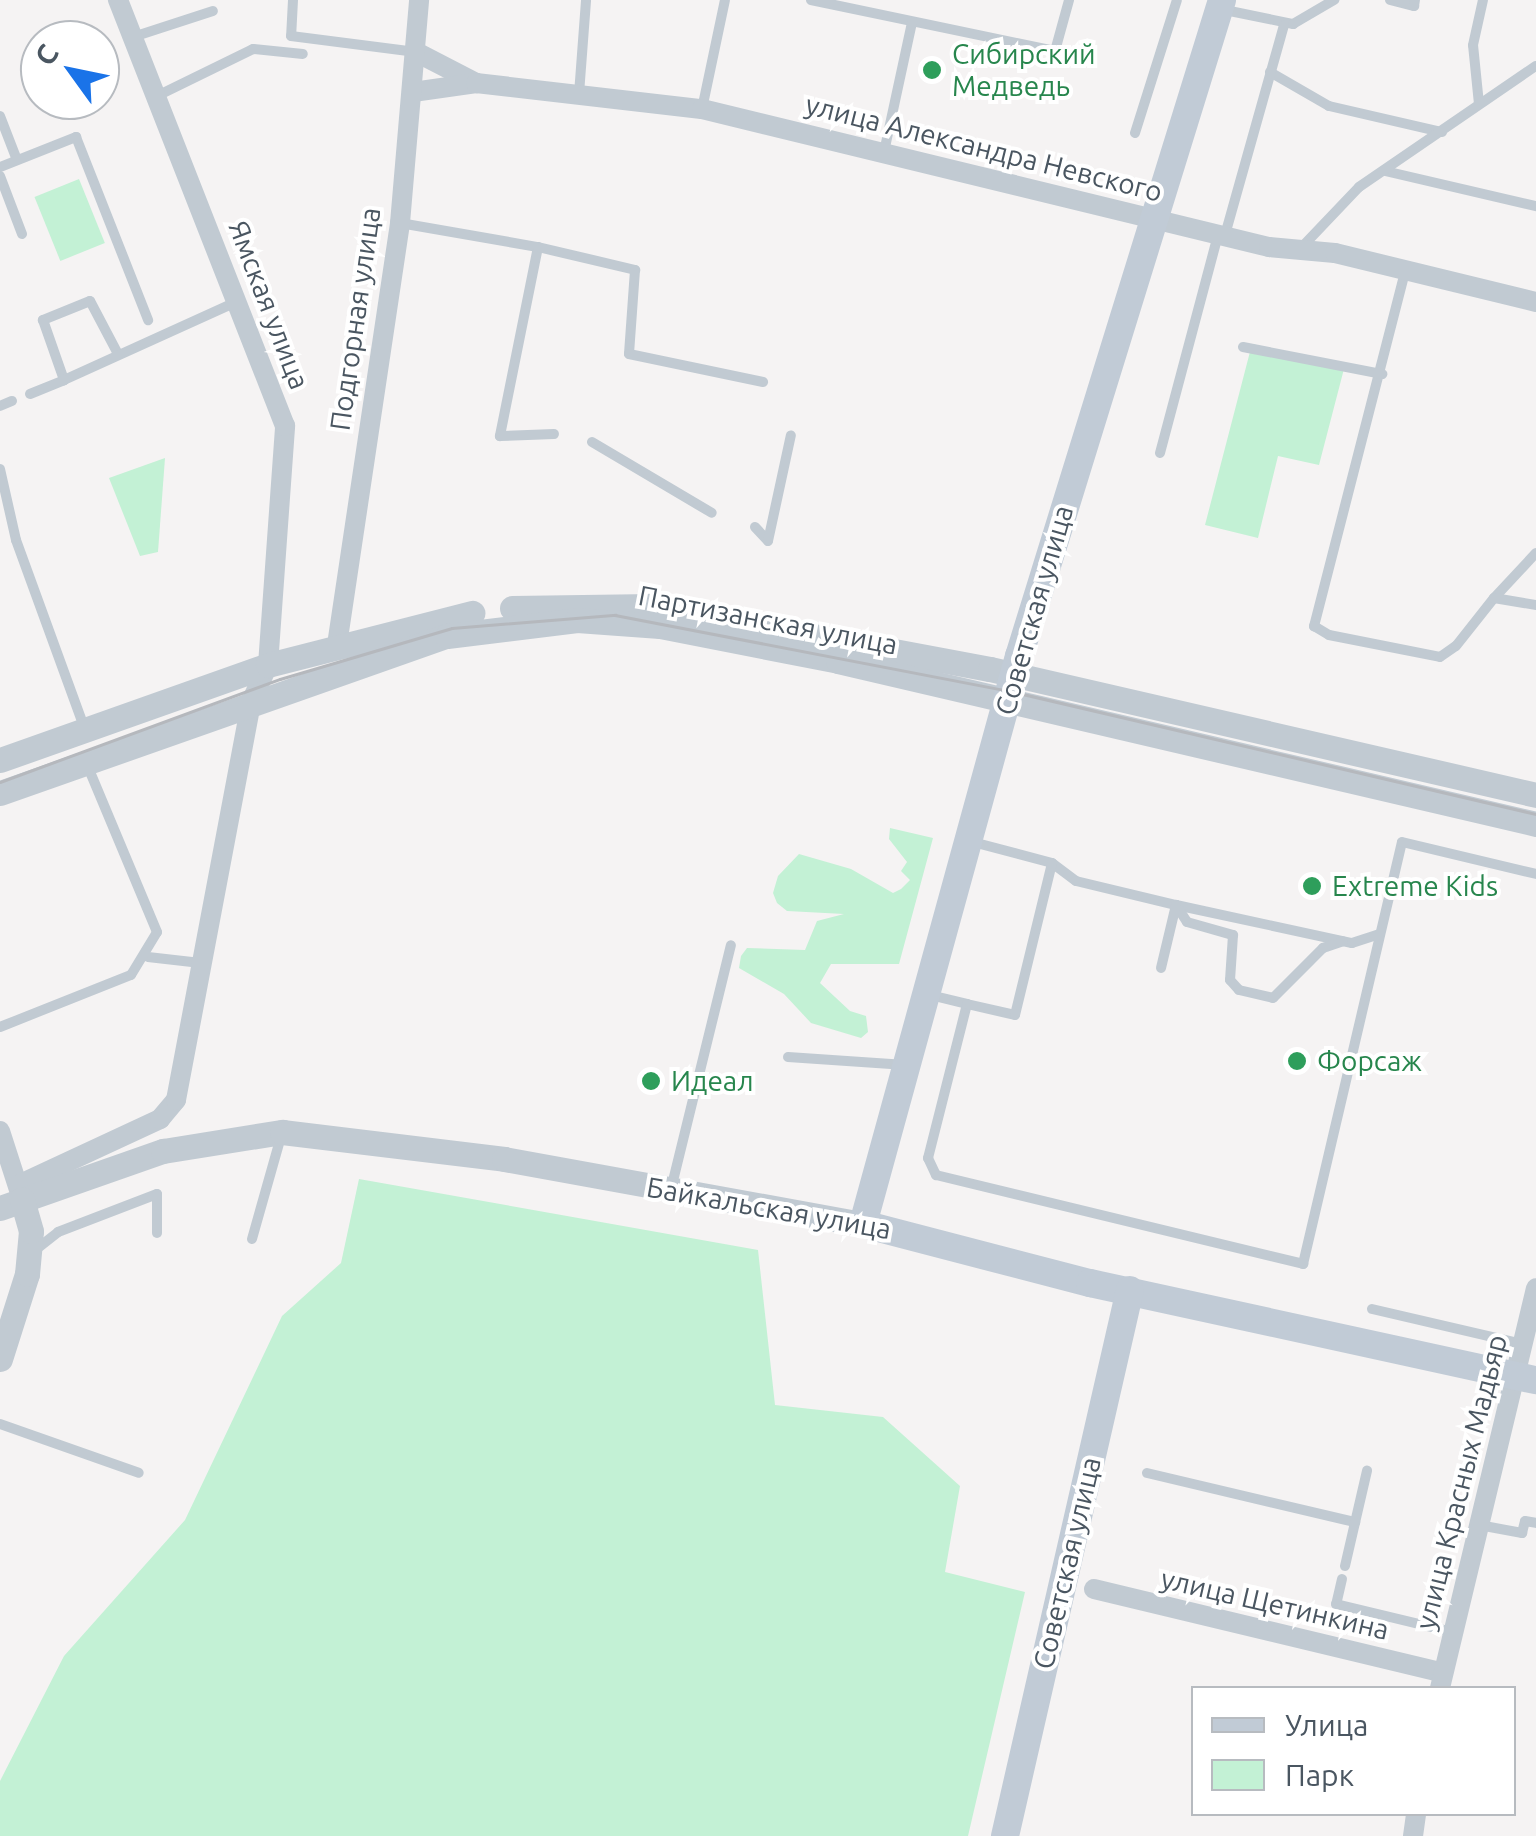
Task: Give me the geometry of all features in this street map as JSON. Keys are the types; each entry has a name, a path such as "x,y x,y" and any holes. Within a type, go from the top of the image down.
{"main road":[{"name":"Советская улица","path":"863,1224 1015,674 1220,4"},
{"name":"Байкальская улица","path":"863,1224 1130,1290 1526,1378"},
{"name":"Советская улица","path":"1005,1836 1130,1290"}],"street":[{"name":"Ямская улица","path":"118,0 239,300 285,426 268,664 251,702"},
{"name":"Подгорная улица","path":"337,645 400,222 419,0"},
{"path":"416,52 476,83"},
{"name":"улица Александра Невского","path":"413,92 476,83 702,109 1222,234 1406,268 1536,302"},
{"name":"Партизанская улица","path":"0,760 268,664 487,610 567,602 654,606 1015,674 1536,795"},
{"name":"Партизанская улица","path":"0,793 448,636 577,620 660,626 1536,824"},
{"path":"14,1197 160,1119 176,1100 251,702"},
{"path":"0,1131 28,1255 0,1359"},
{"name":"Байкальская улица","path":"14,1197 163,1151 282,1132 504,1159 863,1224"},
{"name":"улица Красных Мадьяр","path":"1442,1681 1479,1525 1526,1378 1524,1344 1536,1288"},
{"name":"улица Щетинкина","path":"1094,1589 1442,1681"}],"lane":[{"path":"292,0 291,36 416,52"},
{"path":"579,95 586,0"},
{"path":"702,109 726,0"},
{"path":"812,0 1055,51 1069,0"},
{"path":"1135,133 1177,0"},
{"path":"1220,4 1284,25 1334,0"},
{"path":"1390,0 1414,6 1415,0"},
{"path":"1479,104 1473,45 1483,0"},
{"path":"133,37 213,11"},
{"path":"884,152 912,22"},
{"path":"1160,454 1284,25"},
{"path":"156,96 254,49 303,54"},
{"path":"1301,248 1359,187 1536,66"},
{"path":"1270,72 1329,106 1442,132"},
{"path":"0,116 16,160"},
{"path":"0,167 76,136 148,320"},
{"path":"1385,171 1536,206"},
{"path":"0,176 22,234"},
{"path":"400,222 538,247 635,270 629,354 763,382"},
{"path":"538,247 500,436 554,434"},
{"path":"1406,268 1382,374 1314,626 1329,636 1440,657 1456,646 1536,553"},
{"path":"64,380 42,328 49,314 90,300 118,354"},
{"path":"30,394 239,300"},
{"path":"1244,348 1382,374"},
{"path":"0,406 12,401"},
{"path":"755,527 768,541 791,435"},
{"path":"592,442 712,512"},
{"path":"0,470 16,540 85,730"},
{"path":"1494,598 1536,605"},
{"path":"0,1027 132,976 148,957 157,932 85,762"},
{"path":"969,841 1052,862 1076,881 1344,940"},
{"path":"968,1004 928,1158 936,1175 1303,1264 1402,842 1536,874"},
{"path":"926,994 1015,1015 1052,862"},
{"path":"1176,905 1187,922 1234,936 1230,980 1239,990 1273,998 1323,948 1380,934"},
{"path":"1161,968 1176,905"},
{"path":"670,1190 731,944"},
{"path":"148,957 201,963"},
{"path":"788,1057 906,1066"},
{"path":"252,1238 282,1132"},
{"path":"28,1255 58,1232 157,1194 162,1196 157,1232"},
{"path":"1372,1309 1524,1344"},
{"path":"0,1424 139,1473"},
{"path":"1345,1566 1368,1470"},
{"path":"1147,1473 1355,1522"},
{"path":"1479,1525 1522,1534 1526,1521 1536,1523"},
{"path":"1342,1578 1336,1604 1452,1632"}],"green space":[{"path":"79,179 105,243 60,261 34,197"},
{"path":"1252,344 1345,365 1319,465 1278,456 1258,538 1205,525"},
{"path":"165,458 158,552 140,556 109,478"},
{"path":"890,828 933,838 899,964 831,964 820,983 850,1011 866,1016 868,1032 861,1038 811,1023 784,994 739,968 747,948 805,950 817,921 844,914 787,911 777,903 773,893 778,876 799,854 851,869 893,893 901,889 910,880 901,871 907,862 889,839"},
{"path":"359,1179 758,1250 775,1405 883,1417 960,1486 945,1572 1025,1592 968,1836 0,1836 0,1781 64,1656 185,1520 282,1316 341,1263"}],"tram line":[{"path":"0,782 280,679 452,628 615,615 1010,691 1536,814"}],"place":[{"name":"Сибирский Медведь","path":"932,70"},
{"name":"Extreme Kids","path":"1312,886"},
{"name":"Форсаж","path":"1297,1061"},
{"name":"Идеал","path":"651,1081"}]}
